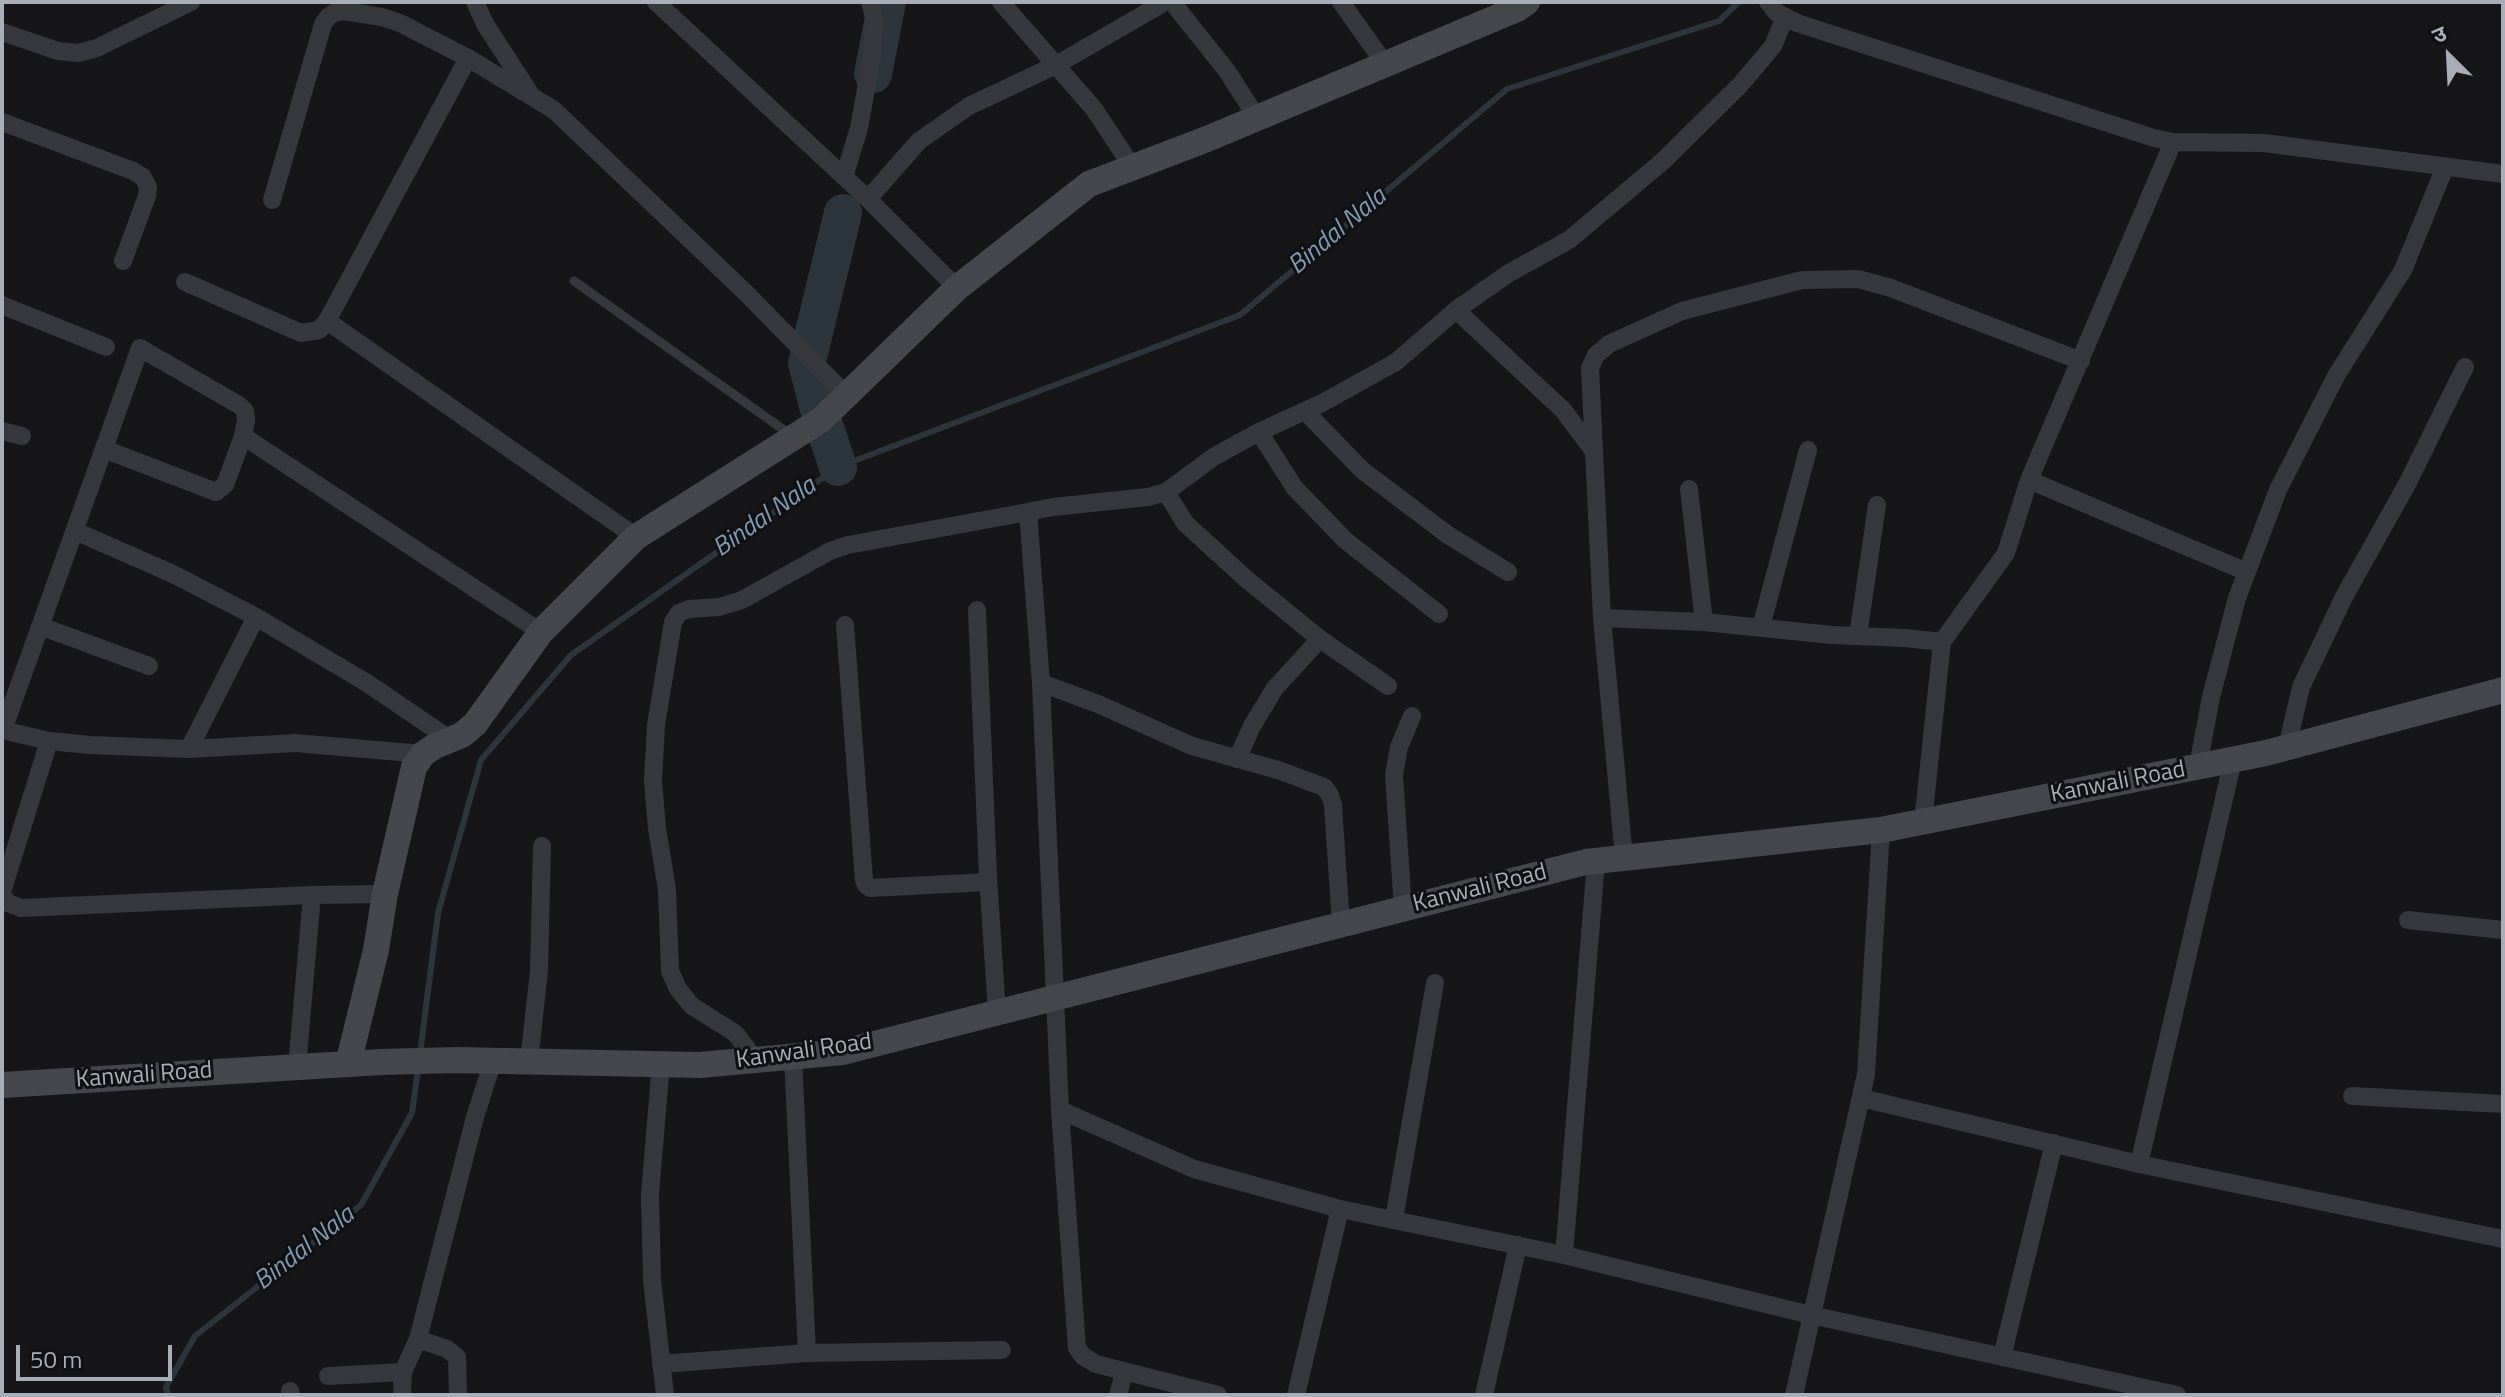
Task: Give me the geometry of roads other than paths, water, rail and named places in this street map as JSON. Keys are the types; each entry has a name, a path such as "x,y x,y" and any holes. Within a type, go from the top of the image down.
{"street":[{"path":"2,32 58,51 78,53 97,48 191,2"},
{"path":"475,2 485,24 533,97"},
{"path":"656,2 868,199 957,288"},
{"path":"844,177 859,128 872,56 874,17 870,2"},
{"path":"1001,2 1094,109 1133,168"},
{"path":"868,199 919,141 969,106 1056,65 1165,2"},
{"path":"1172,2 1227,71 1257,118"},
{"path":"1341,2 1385,64"},
{"path":"348,1064 376,950 385,894 414,767 423,754 462,735 475,724 541,632 636,537 821,420 957,288 1089,184 1257,118 1519,4"},
{"path":"755,1059 735,1033 692,1006 678,989 670,971 667,890 653,781 656,725 673,622 679,613 742,600 830,551 848,545 1053,507 1148,497 1166,492 1215,456 1396,362 1456,310 1509,273 1569,240 1663,161 1749,74 1773,46 1776,10 1952,75 2173,142 2264,143 2503,174"},
{"path":"272,200 323,24 328,17 344,11 400,23 468,58 554,110 745,292 846,395"},
{"path":"185,282 301,333 319,330 327,321 468,58"},
{"path":"2,122 143,177 148,187 147,196 123,261"},
{"path":"1923,822 1942,642 2006,553 2029,480 2173,142"},
{"path":"2198,766 2211,697 2237,598 2278,490 2336,376 2403,270 2445,167"},
{"path":"1624,858 1602,618 1590,368 1596,355 1609,344 1682,311 1802,280 1858,279 1891,288 2081,361"},
{"path":"2,305 106,347"},
{"path":"1456,310 1563,410 1594,450"},
{"path":"327,321 636,537"},
{"path":"104,449 216,492 225,485 243,436 245,411 140,348 2,730 49,741 189,749 295,743 423,754"},
{"path":"2287,747 2301,687 2345,595 2406,486 2465,367"},
{"path":"1305,411 1362,470 1448,535 1508,572"},
{"path":"2,431 22,436"},
{"path":"1259,432 1294,487 1345,540 1439,614"},
{"path":"243,436 541,632"},
{"path":"1761,627 1808,450"},
{"path":"2029,480 2247,572"},
{"path":"1689,489 1704,622"},
{"path":"1166,492 1185,523 1245,578 1320,639 1388,686"},
{"path":"1858,636 1877,505"},
{"path":"1028,512 1041,683 1060,1110 1077,1348 1096,1364 1218,1395"},
{"path":"75,531 173,574 256,617 367,683 451,740"},
{"path":"977,610 988,882 997,1012"},
{"path":"189,749 256,617"},
{"path":"1602,618 1704,622 1942,642"},
{"path":"845,625 866,885 870,888 988,882"},
{"path":"40,626 149,666"},
{"path":"1237,759 1275,688 1320,639"},
{"path":"1041,683 1098,704 1192,746 1324,787 1330,795 1341,924"},
{"name":"Kanwali Road","path":"2,1085 381,1062 456,1060 700,1065 843,1052 1596,861 1881,830 2233,760 2503,690"},
{"path":"1403,909 1394,775 1399,747 1412,716"},
{"path":"49,741 2,894 8,903 21,908 385,894"},
{"path":"2139,1164 2233,760"},
{"path":"1794,1395 1866,1074 1881,830"},
{"path":"529,1061 539,971 542,846"},
{"path":"1564,1255 1596,861"},
{"path":"297,1067 312,895"},
{"path":"2408,920 2503,930"},
{"path":"1394,1219 1435,983"},
{"path":"793,1057 807,1353"},
{"path":"402,1395 403,1372 418,1339 475,1117 493,1061"},
{"path":"661,1064 650,1194 652,1280 665,1395"},
{"path":"2352,1096 2503,1104"},
{"path":"1861,1098 2139,1164 2503,1239"},
{"path":"1060,1110 1194,1169 1340,1209 1564,1255 1811,1315 2150,1392 2177,1395"},
{"path":"2002,1357 2054,1143"},
{"path":"1296,1395 1340,1209"},
{"path":"1484,1395 1518,1245"},
{"path":"418,1339 447,1349 457,1357 458,1395"},
{"path":"661,1364 807,1353 1002,1350"},
{"path":"328,1376 403,1372"},
{"path":"1118,1395 1124,1373"}],"lane":[{"path":"574,281 794,437"}],"waterway":[{"path":"873,74 887,2"},
{"name":"Bindal Nala","path":"420,1054 438,913 481,760 571,655 838,467 1240,315 1507,89 1719,21 1739,2"},
{"path":"809,353 843,213"},
{"path":"807,363 820,413"},
{"path":"824,425 838,467"},
{"name":"Bindal Nala","path":"168,1395 166,1387 195,1336 361,1205 412,1113 418,1069"}]}
